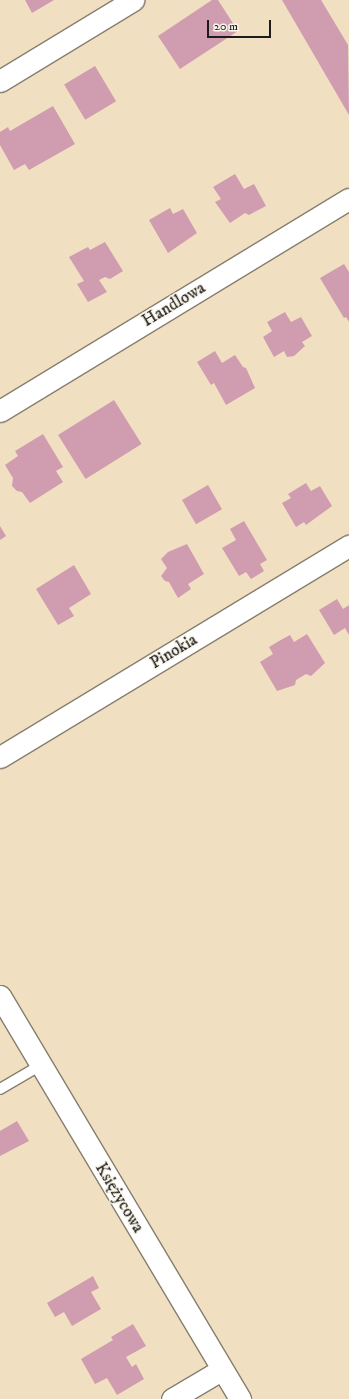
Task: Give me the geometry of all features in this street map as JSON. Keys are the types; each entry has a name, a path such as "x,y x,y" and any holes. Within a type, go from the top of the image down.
{"street":[{"path":"0,81 133,0"},
{"name":"Handlowa","path":"0,411 349,199"},
{"name":"Pinokia","path":"0,757 349,546"},
{"name":"Księżycowa","path":"0,996 221,1370 240,1399"},
{"path":"172,1399 221,1370"}],"lane":[{"path":"0,1089 41,1065"}],"building":[{"path":"25,0 54,0 32,13"},
{"path":"212,0 218,0 238,31 180,69 158,36"},
{"path":"282,0 321,0 348,45 349,115"},
{"path":"95,66 116,101 85,120 64,85"},
{"path":"53,106 75,144 29,170 25,164 14,170 0,145 0,132 8,127 10,131"},
{"path":"235,174 244,189 254,184 266,206 249,215 245,213 230,223 215,202 221,199 213,187"},
{"path":"170,208 173,214 183,209 197,233 168,253 149,220"},
{"path":"105,242 123,271 110,279 105,277 99,280 107,292 88,302 77,284 84,281 69,257 88,247 90,250"},
{"path":"344,264 349,272 349,322 346,317 344,318 320,278"},
{"path":"285,312 291,322 301,317 312,336 302,342 305,346 294,356 287,357 284,351 274,357 263,337 272,331 267,322"},
{"path":"215,351 222,363 235,355 243,367 246,368 255,388 226,405 214,383 211,385 197,362"},
{"path":"114,400 142,444 86,479 58,435"},
{"path":"43,434 63,467 56,471 63,482 30,503 22,492 17,491 12,486 13,478 5,465 18,456 15,451"},
{"path":"306,483 311,491 320,486 332,506 306,525 304,522 296,527 282,503 291,498 288,494"},
{"path":"208,485 222,509 196,524 182,500"},
{"path":"244,521 267,560 260,564 264,571 251,579 246,572 239,576 222,548 236,540 230,529"},
{"path":"0,526 6,536 0,540"},
{"path":"187,544 204,574 188,584 191,589 178,598 169,582 165,581 161,576 167,568 161,559 168,552"},
{"path":"74,565 91,594 69,608 74,616 58,625 36,589"},
{"path":"337,599 343,609 349,605 349,635 345,628 334,635 319,610"},
{"path":"307,634 325,663 311,676 306,674 296,680 295,685 277,691 260,662 273,654 269,647 279,641 290,635 294,642"},
{"path":"17,1121 29,1141 0,1156 0,1131"},
{"path":"93,1276 99,1288 91,1292 101,1309 72,1326 64,1312 55,1317 47,1303"},
{"path":"133,1324 146,1346 126,1357 132,1367 136,1364 144,1379 117,1395 107,1378 95,1384 81,1359 113,1340 111,1337"}]}
